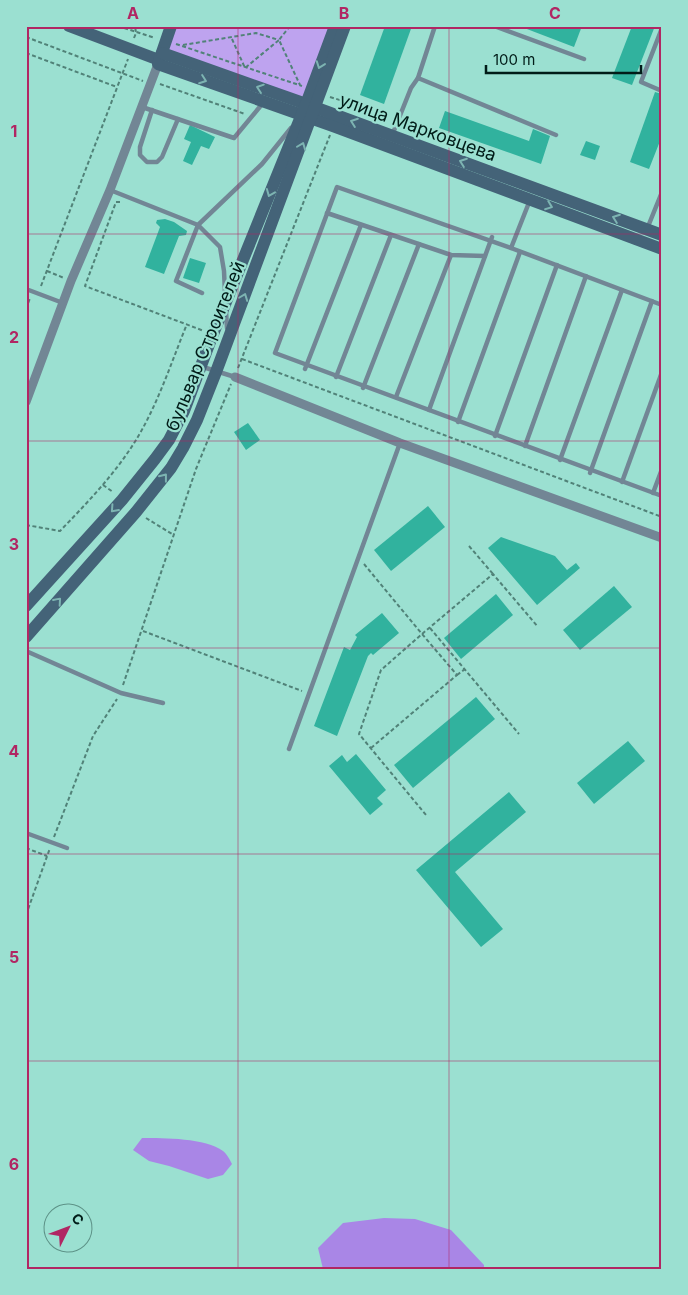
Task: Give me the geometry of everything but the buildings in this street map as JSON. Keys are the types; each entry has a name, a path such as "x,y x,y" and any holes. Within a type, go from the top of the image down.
{"main road":[{"name":"улица Марковцева","path":"70,26 161,55 309,112 333,126 531,199 662,250"},
{"path":"161,55 171,26"},
{"name":"бульвар Строителей","path":"26,638 130,519 170,468 183,448 197,420 228,340 309,112 305,88 335,26"},
{"name":"бульвар Строителей","path":"26,606 122,500 169,440 184,411 226,302 345,26"},
{"name":"улица Марковцева","path":"161,55 264,102 309,112 392,136 662,235"}],"street":[{"path":"26,402 71,281 110,190 161,55"},
{"path":"235,378 400,443 662,538"}],"lane":[{"path":"392,136 411,88 418,78 435,26"},
{"path":"494,26 584,59"},
{"path":"662,28 641,82 662,91"},
{"path":"418,78 556,135"},
{"path":"141,106 234,138 264,102"},
{"path":"152,110 140,147 140,156 146,162 157,162 162,156 178,119"},
{"path":"202,293 176,281 198,225 262,164 309,112"},
{"path":"662,305 520,252 491,239 336,187 275,352 306,367 396,397 590,472 662,496"},
{"path":"110,190 198,225 220,247 224,271 228,340"},
{"path":"644,243 662,192"},
{"path":"511,248 531,199"},
{"path":"327,213 451,255 485,256"},
{"path":"306,367 361,225"},
{"path":"336,376 391,235"},
{"path":"429,410 491,239"},
{"path":"363,387 419,244"},
{"path":"458,422 520,252"},
{"path":"396,397 451,255"},
{"path":"495,435 557,265"},
{"path":"525,446 586,276"},
{"path":"26,289 63,303"},
{"path":"560,460 622,290"},
{"path":"590,472 652,301"},
{"path":"200,366 235,378"},
{"path":"622,482 662,372"},
{"path":"289,749 400,443"},
{"path":"653,493 662,469"},
{"path":"26,651 121,693 163,704"},
{"path":"26,833 67,848"}],"path":[{"path":"118,26 136,33 161,55 183,45 256,33 279,40 305,88"},
{"path":"245,68 279,40 290,26"},
{"path":"26,37 140,81 151,81 252,116"},
{"path":"231,38 245,68"},
{"path":"183,45 305,88"},
{"path":"26,53 117,87"},
{"path":"39,293 126,62"},
{"path":"26,914 93,736 121,693 196,469 235,378 333,126"},
{"path":"127,204 116,202 85,286 213,334"},
{"path":"47,271 71,281"},
{"path":"26,309 33,291"},
{"path":"26,525 60,531 103,485 126,456 145,422 187,324"},
{"path":"242,359 662,517"},
{"path":"469,546 538,627"},
{"path":"359,558 457,675"},
{"path":"426,815 359,734 381,670 493,574"},
{"path":"430,628 519,734"},
{"path":"143,631 298,688 308,695"},
{"path":"371,748 464,669"},
{"path":"26,848 47,856"}],"shaded area":[{"path":"171,26 335,26 306,104 162,53"},
{"path":"142,1138 162,1138 206,1143 223,1151 232,1164 223,1175 208,1179 149,1161 133,1150"},
{"path":"384,1218 415,1219 451,1230 484,1265 484,1269 323,1269 318,1248 343,1223"}]}
